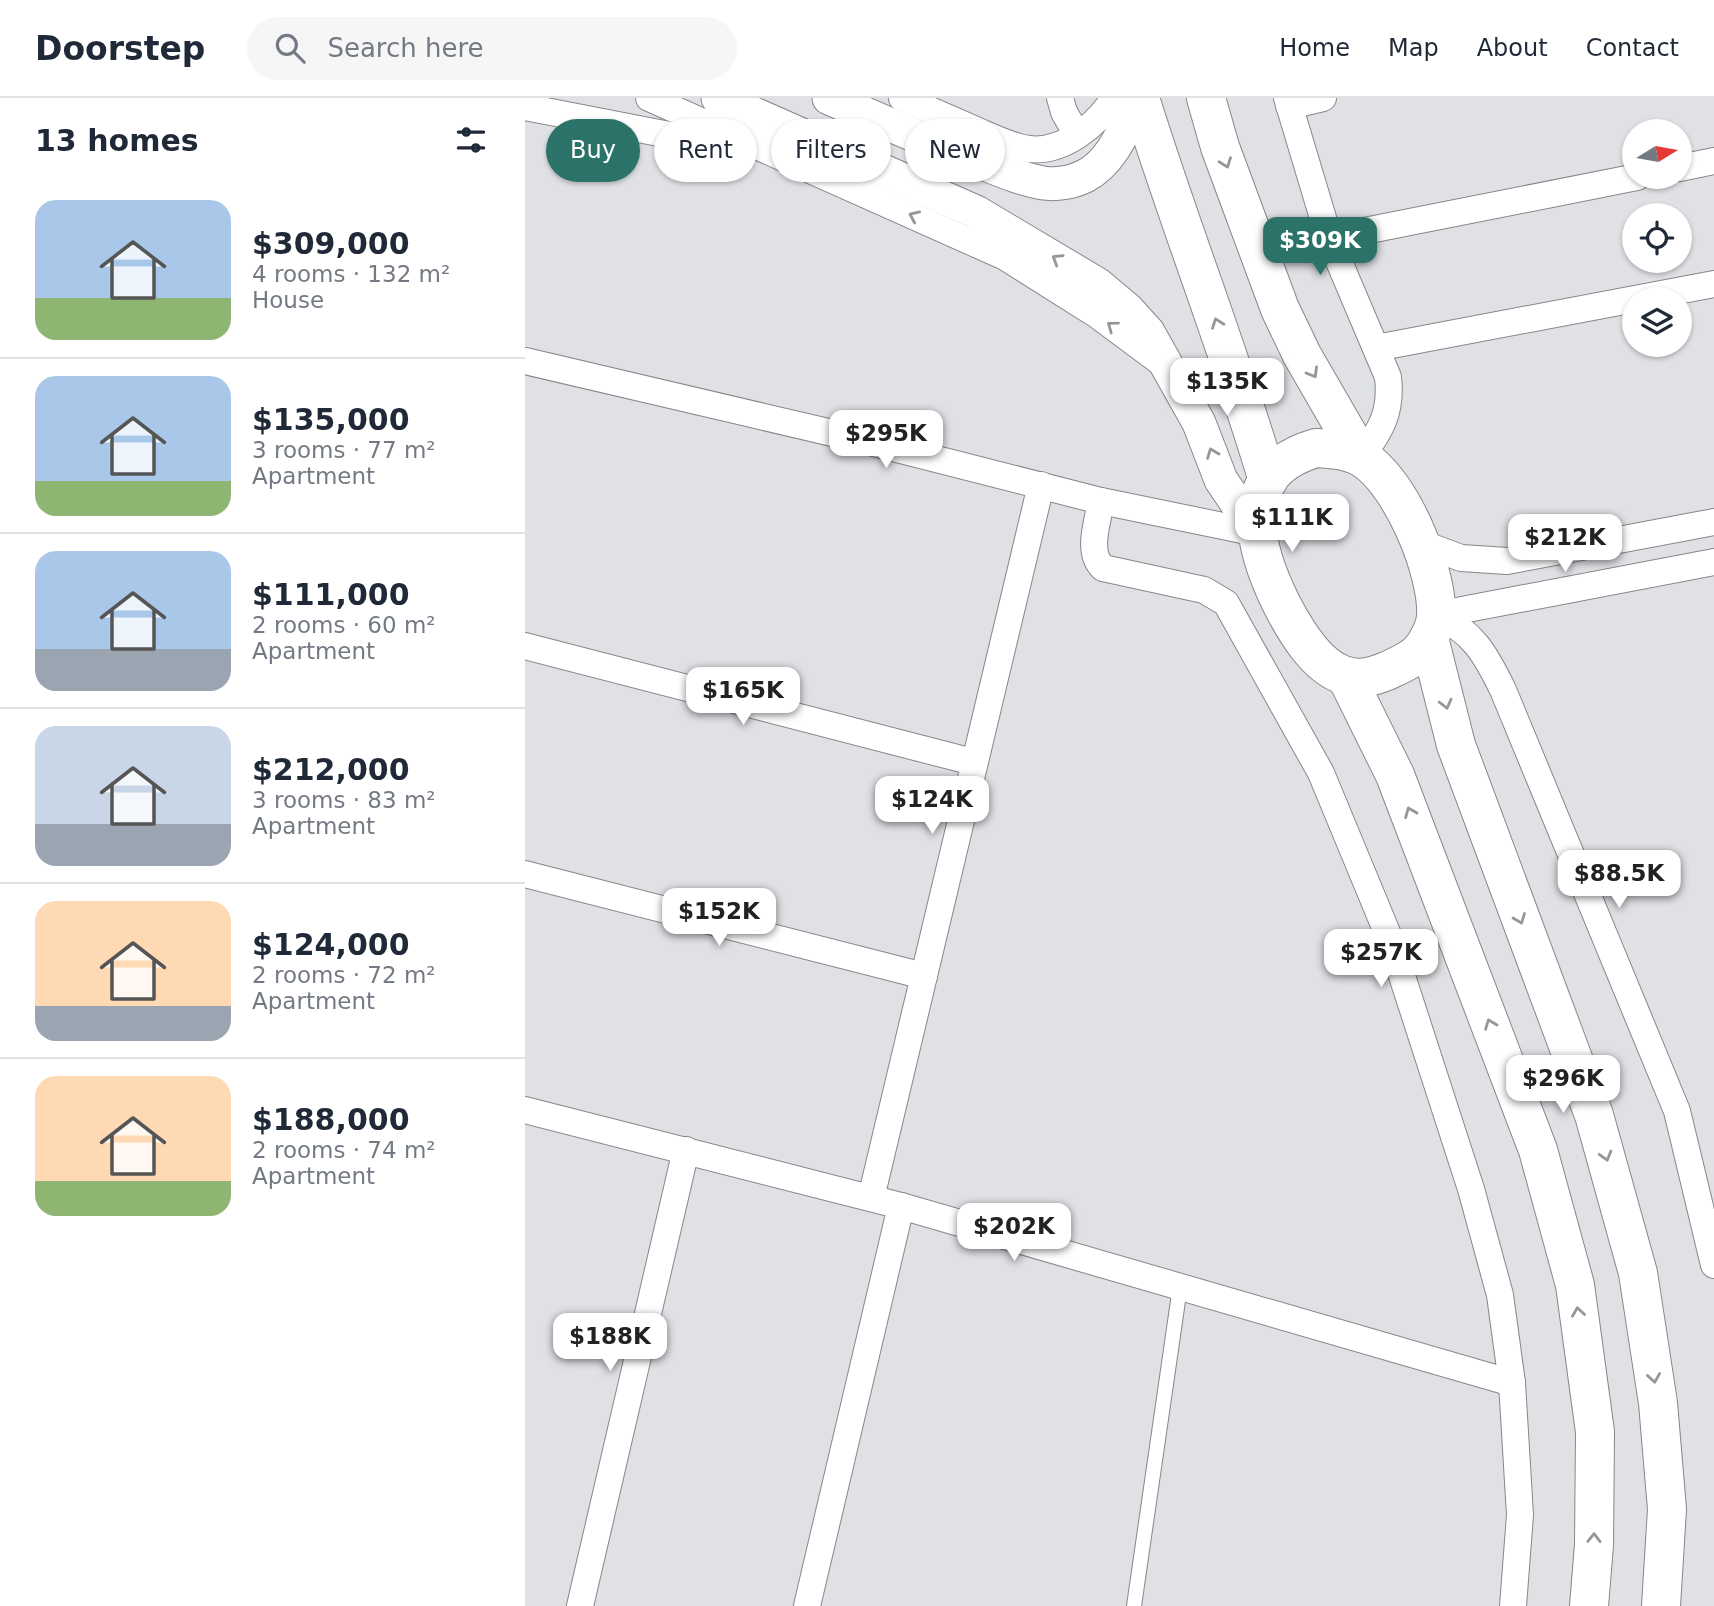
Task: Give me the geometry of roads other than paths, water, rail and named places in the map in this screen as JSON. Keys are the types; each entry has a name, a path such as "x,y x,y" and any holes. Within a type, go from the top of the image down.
{"main road":[{"path":"1140,98 1171,196 1242,392 1268,481"},
{"path":"1206,98 1220,147 1280,309 1302,355 1361,457 1386,479 1401,500 1420,543 1432,585 1433,626 1456,745 1594,1115 1639,1273 1658,1403 1667,1509 1661,1606"},
{"path":"1361,457 1316,448 1284,460 1268,481 1256,515 1264,566 1291,624 1316,656 1334,671 1346,676 1376,676 1412,658 1422,650 1433,626"},
{"path":"1346,676 1395,775 1538,1150 1575,1285 1595,1432 1594,1545 1589,1606"}],"street":[{"path":"649,98 697,119"},
{"path":"718,98 976,212 1097,284 1128,310 1148,332 1199,423 1221,480 1257,533"},
{"path":"829,98 949,150 1019,177 1046,183 1064,183 1094,170 1118,142 1140,98"},
{"path":"905,98 999,140 1030,149 1057,146 1077,135 1100,117 1114,98"},
{"path":"1060,98 1064,112 1077,135"},
{"path":"1323,98 1288,102 1329,238 1388,377 1390,395 1386,416 1376,437 1361,457"},
{"path":"525,107 654,132"},
{"path":"757,145 1005,257 1097,315 1167,367"},
{"path":"1692,166 1714,161"},
{"path":"1329,238 1622,180"},
{"path":"1376,348 1714,284"},
{"path":"525,362 858,439 1101,501 1257,533"},
{"path":"871,1198 1041,485"},
{"path":"1101,501 1093,552 1096,562 1103,568 1204,590 1226,603 1321,773 1391,942 1471,1189 1500,1295 1512,1383 1520,1515 1513,1606"},
{"path":"1420,543 1461,558 1507,561 1714,522"},
{"path":"1433,626 1714,562"},
{"path":"1433,626 1458,627 1482,649 1503,690 1677,1111 1714,1265"},
{"path":"525,646 973,762"},
{"path":"525,874 924,976"},
{"path":"525,1110 901,1206 1512,1383"},
{"path":"580,1606 686,1150"},
{"path":"807,1606 901,1206"}],"lane":[{"path":"1134,1606 1180,1287"}]}
